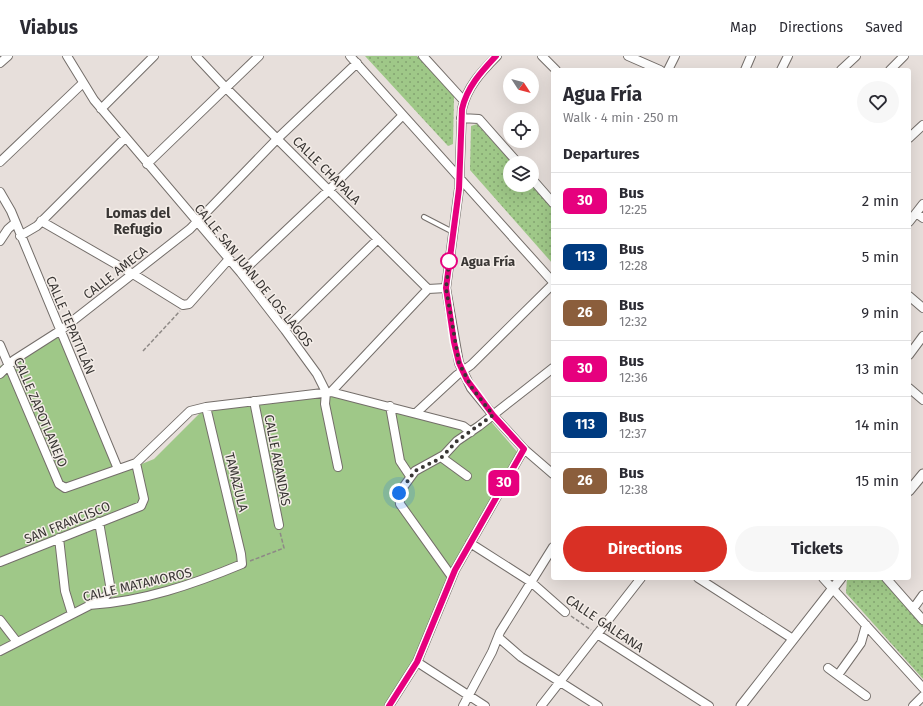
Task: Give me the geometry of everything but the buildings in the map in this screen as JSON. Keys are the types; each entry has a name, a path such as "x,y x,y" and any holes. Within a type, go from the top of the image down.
{"street":[{"path":"0,63 8,56"},
{"name":"CALLE SAN JUAN DE LOS LAGOS","path":"67,56 101,109 241,273 285,330 317,374 328,392"},
{"path":"101,109 154,56"},
{"name":"CALLE CHAPALA","path":"196,56 225,87 330,189 428,289"},
{"path":"147,164 225,87 259,56"},
{"path":"350,56 459,180 551,281"},
{"path":"423,56 464,101"},
{"path":"496,56 471,85 464,101 461,118 459,180 446,288 454,342 462,372 472,388 493,415 524,449 551,472"},
{"path":"542,56 554,68"},
{"path":"628,56 655,68"},
{"path":"669,68 675,56"},
{"path":"747,68 751,56"},
{"path":"782,68 788,56"},
{"path":"843,68 856,56"},
{"path":"892,68 904,56"},
{"name":"CALLE AMECA","path":"0,374 14,360 61,330 197,222 278,138 357,63"},
{"path":"0,162 83,83"},
{"path":"241,273 330,189 403,116"},
{"path":"461,118 479,119 512,156"},
{"path":"911,136 923,125"},
{"path":"20,236 32,230 42,221 125,138"},
{"path":"539,187 551,201"},
{"name":"CALLE TEPATITLÁN","path":"0,192 61,330 118,469"},
{"path":"911,221 920,215 923,204"},
{"path":"42,221 185,306 189,304 229,259"},
{"path":"0,241 8,229 15,223"},
{"path":"285,330 378,238"},
{"path":"416,413 471,365 551,285"},
{"path":"338,467 325,404 328,392 428,289 446,288"},
{"path":"911,298 923,308"},
{"path":"911,352 923,336"},
{"name":"CALLE ZAPOTLANEJO","path":"0,345 62,488 67,488 118,469"},
{"path":"452,577 400,504 398,496 400,489 418,468 441,458 454,443 471,432 551,370"},
{"path":"911,390 923,400"},
{"path":"118,469 136,462 190,411 206,407 254,400 328,392 390,406 463,426 471,432"},
{"name":"CALLE ARANDAS","path":"254,400 279,525"},
{"path":"390,406 400,461 410,476"},
{"name":"TAMAZULA","path":"206,407 242,554 242,564"},
{"path":"389,706 417,662 452,577 524,449"},
{"path":"441,458 467,476"},
{"name":"SAN FRANCISCO","path":"0,562 139,507 143,504 144,499 136,462"},
{"path":"911,489 923,474"},
{"path":"89,605 104,598 110,590 99,522"},
{"path":"59,538 65,591 72,614"},
{"name":"CALLE GALEANA","path":"470,543 531,582 566,612"},
{"path":"462,706 492,652 498,637 551,550"},
{"name":"CALLE MATAMOROS","path":"0,651 89,605 108,604 186,587 242,564"},
{"path":"541,706 639,580"},
{"path":"701,580 793,639"},
{"path":"824,580 923,688"},
{"path":"741,706 839,580"},
{"path":"888,580 923,620"},
{"path":"912,609 923,595"},
{"path":"0,620 17,642"},
{"path":"838,675 861,642 866,625"},
{"name":"CALLE GALEANA","path":"597,634 709,706"},
{"path":"498,637 521,657 561,681 598,706"},
{"path":"417,662 485,706"},
{"path":"828,668 866,696"},
{"path":"913,706 922,699"}],"lane":[{"path":"424,217 453,232"}],"path":[{"path":"143,351 185,306"},
{"path":"242,564 284,548 279,525"},
{"name":"CALLE GALEANA","path":"566,612 597,634"}],"green space":[{"path":"365,56 417,56 454,96 453,144 448,146"},
{"path":"477,124 506,156 503,156 503,192 537,192 551,207 551,262 470,170 471,126"},
{"path":"60,334 122,472 154,459 202,411 332,393 469,426 487,417 519,454 451,583 422,652 390,706 0,706 0,366"},
{"path":"847,580 883,580 923,625 923,679 846,593"}],"bus line":[{"name":"30","path":"389,706 420,656 448,584 455,570 524,449 493,415 472,388 462,372 454,342 446,288 459,189 462,109 467,91 484,68 496,56"}],"place":[{"name":"Agua Fría","path":"449,261"}],"district":[{"name":"Lomas del Refugio","path":"138,222"}],"route":[{"path":"399,493 400,489 415,471 422,466 441,458 454,443 493,415 472,388 462,372 459,363 449,314 446,288 450,256 449,261"}]}
